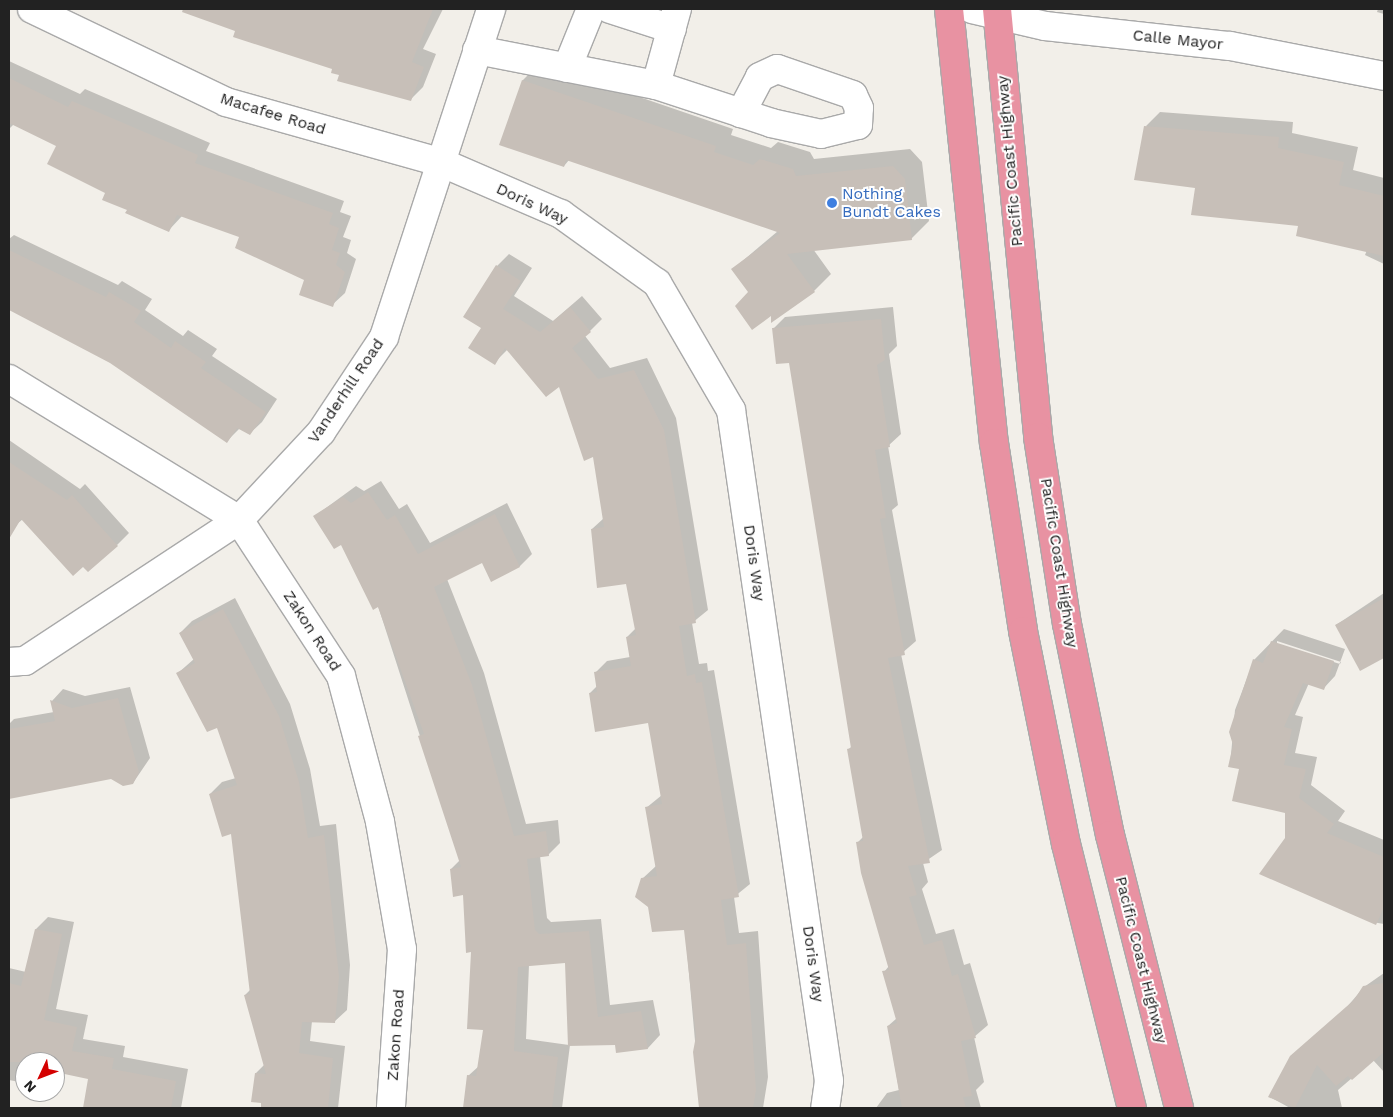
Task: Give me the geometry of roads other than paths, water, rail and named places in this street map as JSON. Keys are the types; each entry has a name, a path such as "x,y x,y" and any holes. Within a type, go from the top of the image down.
{"highway":[{"path":"949,9 994,443 1023,631 1066,844 1132,1108"},
{"name":"Pacific Coast Highway","path":"989,11 1038,437 1068,624 1110,835 1178,1108"}],"street":[{"name":"Macafee Road","path":"32,9 226,102 440,162"},
{"name":"Vanderhill Road","path":"9,662 25,661 239,520 321,432 384,337 491,9"},
{"path":"567,68 591,9"},
{"path":"610,9 674,19 656,86"},
{"name":"Calle Mayor","path":"989,11 1230,46 1384,76"},
{"path":"477,50 656,86 740,113"},
{"name":"Doris Way","path":"440,162 561,214 657,284 731,410 829,1081 825,1108"},
{"name":"Zakon Road","path":"9,379 239,520 341,676 380,822 402,949 392,1108"}],"place":[{"name":"Nothing Bundt Cakes","path":"832,203"}]}
